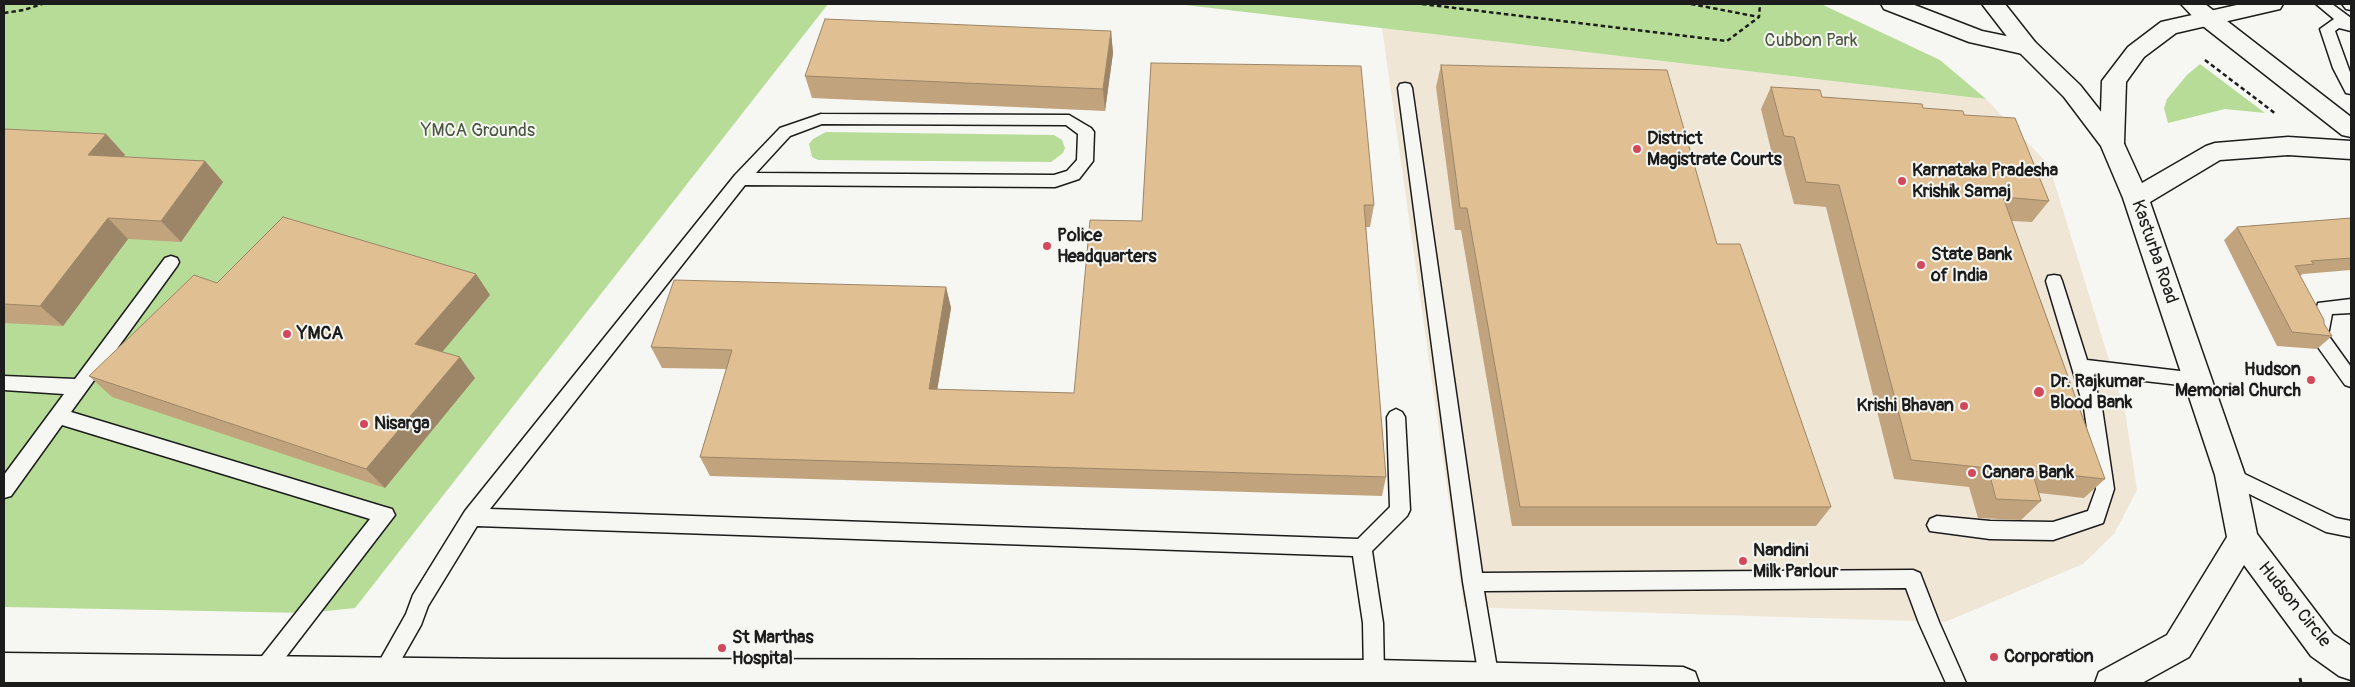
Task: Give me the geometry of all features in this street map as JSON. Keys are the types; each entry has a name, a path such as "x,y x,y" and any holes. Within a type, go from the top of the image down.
{"main road":[{"path":"1892,4 1977,37 2027,46"},
{"name":"Kasturba Road","path":"1993,4 2027,46 2072,91 2112,143 2136,198 2230,475 2243,539"},
{"path":"2112,143 2114,81 2136,52 2169,27 2200,11 2272,4"},
{"path":"2200,11 2351,129"},
{"path":"2136,198 2216,152 2288,146 2351,150"},
{"path":"2111,683 2178,646 2243,539"},
{"name":"Hudson Circle","path":"2243,539 2322,645 2351,665"},
{"path":"4,668 262,672 380,679 1072,679 1374,676 1683,683"}],"lane":[{"path":"2323,4 2351,26"},
{"path":"2351,26 2337,23 2327,29 2340,68 2351,89"},
{"path":"1405,88 1473,582 1489,680"},
{"path":"380,679 414,618 420,602 472,517 741,179 785,132 821,119 1069,120 1086,132 1085,162 1073,175 1054,181 741,179"},
{"path":"4,490 171,262"},
{"path":"1937,525 1990,530 2053,531 2096,517 2105,489 2093,408 2054,281"},
{"path":"2351,306 2324,308 2319,336 2351,380"},
{"path":"2080,366 2197,380"},
{"path":"4,383 79,387"},
{"path":"58,416 385,515 262,672"},
{"path":"472,517 1362,548 1400,510 1396,417"},
{"path":"2230,475 2325,522 2351,529"},
{"path":"1362,548 1373,623 1374,676"},
{"path":"1473,582 1913,579 1956,683"}],"path":[{"path":"4,13 24,10 42,4"},
{"path":"1422,4 1727,41 1759,17 1760,4"},
{"path":"1691,4 1759,17"},
{"path":"2205,60 2276,114"},
{"path":"2300,678 2301,683"}],"shaded area":[{"path":"1382,28 1986,99 2049,165 2125,412 2137,490 2114,534 2083,564 1945,622 1464,607"}],"green space":[{"name":"YMCA","path":"4,4 828,4 355,608 307,613 4,607"},
{"name":"Cubbon Park","path":"1177,4 1821,4 1940,60 1986,99"},
{"path":"2200,64 2265,113 2225,109 2168,123 2164,108 2167,99 2187,75"},
{"path":"826,132 1054,135 1062,140 1065,148 1063,153 1051,162 818,160 812,157 809,144 813,139"}],"building":[{"path":"825,19 1111,31 1103,89 805,76"},
{"path":"1151,63 1361,66 1374,205 1364,205 1386,477 700,457 732,350 651,347 674,280 946,287 929,389 1074,393 1090,220 1142,221"},
{"path":"1441,65 1667,70 1717,244 1740,244 1831,507 1520,507 1467,208 1460,208"},
{"path":"1771,87 1820,90 1822,97 1922,104 1923,108 1963,111 1964,115 2015,118 2049,201 2003,197 2105,479 2032,471 2041,501 1996,499 1988,468 1911,460 1839,185 1806,182 1794,137 1784,136"},
{"path":"4,129 106,134 88,155 205,161 161,221 108,218 40,306 4,304"},
{"path":"283,217 476,274 415,344 460,357 366,469 89,376 194,275 217,283"},
{"path":"2351,218 2351,258 2311,261 2314,264 2295,266 2332,336 2292,332 2237,227"}],"place":[{"name":"District Magistrate Courts","path":"1637,149"},
{"name":"Karnataka Pradesha Krishik Samaj","path":"1902,181"},
{"name":"Police Headquarters","path":"1047,246"},
{"name":"State Bank of India","path":"1921,265"},
{"name":"YMCA","path":"287,334"},
{"name":"Hudson Memorial Church","path":"2311,380"},
{"name":"Dr. Rajkumar Blood Bank","path":"2039,392"},
{"name":"Krishi Bhavan","path":"1964,406"},
{"name":"Nisarga","path":"364,424"},
{"name":"Canara Bank","path":"1972,473"},
{"name":"Nandini Milk Parlour","path":"1743,561"},
{"name":"St Marthas Hospital","path":"722,648"},
{"name":"Corporation","path":"1994,657"}],"park label":[{"name":"YMCA Grounds","path":"478,131"}]}
